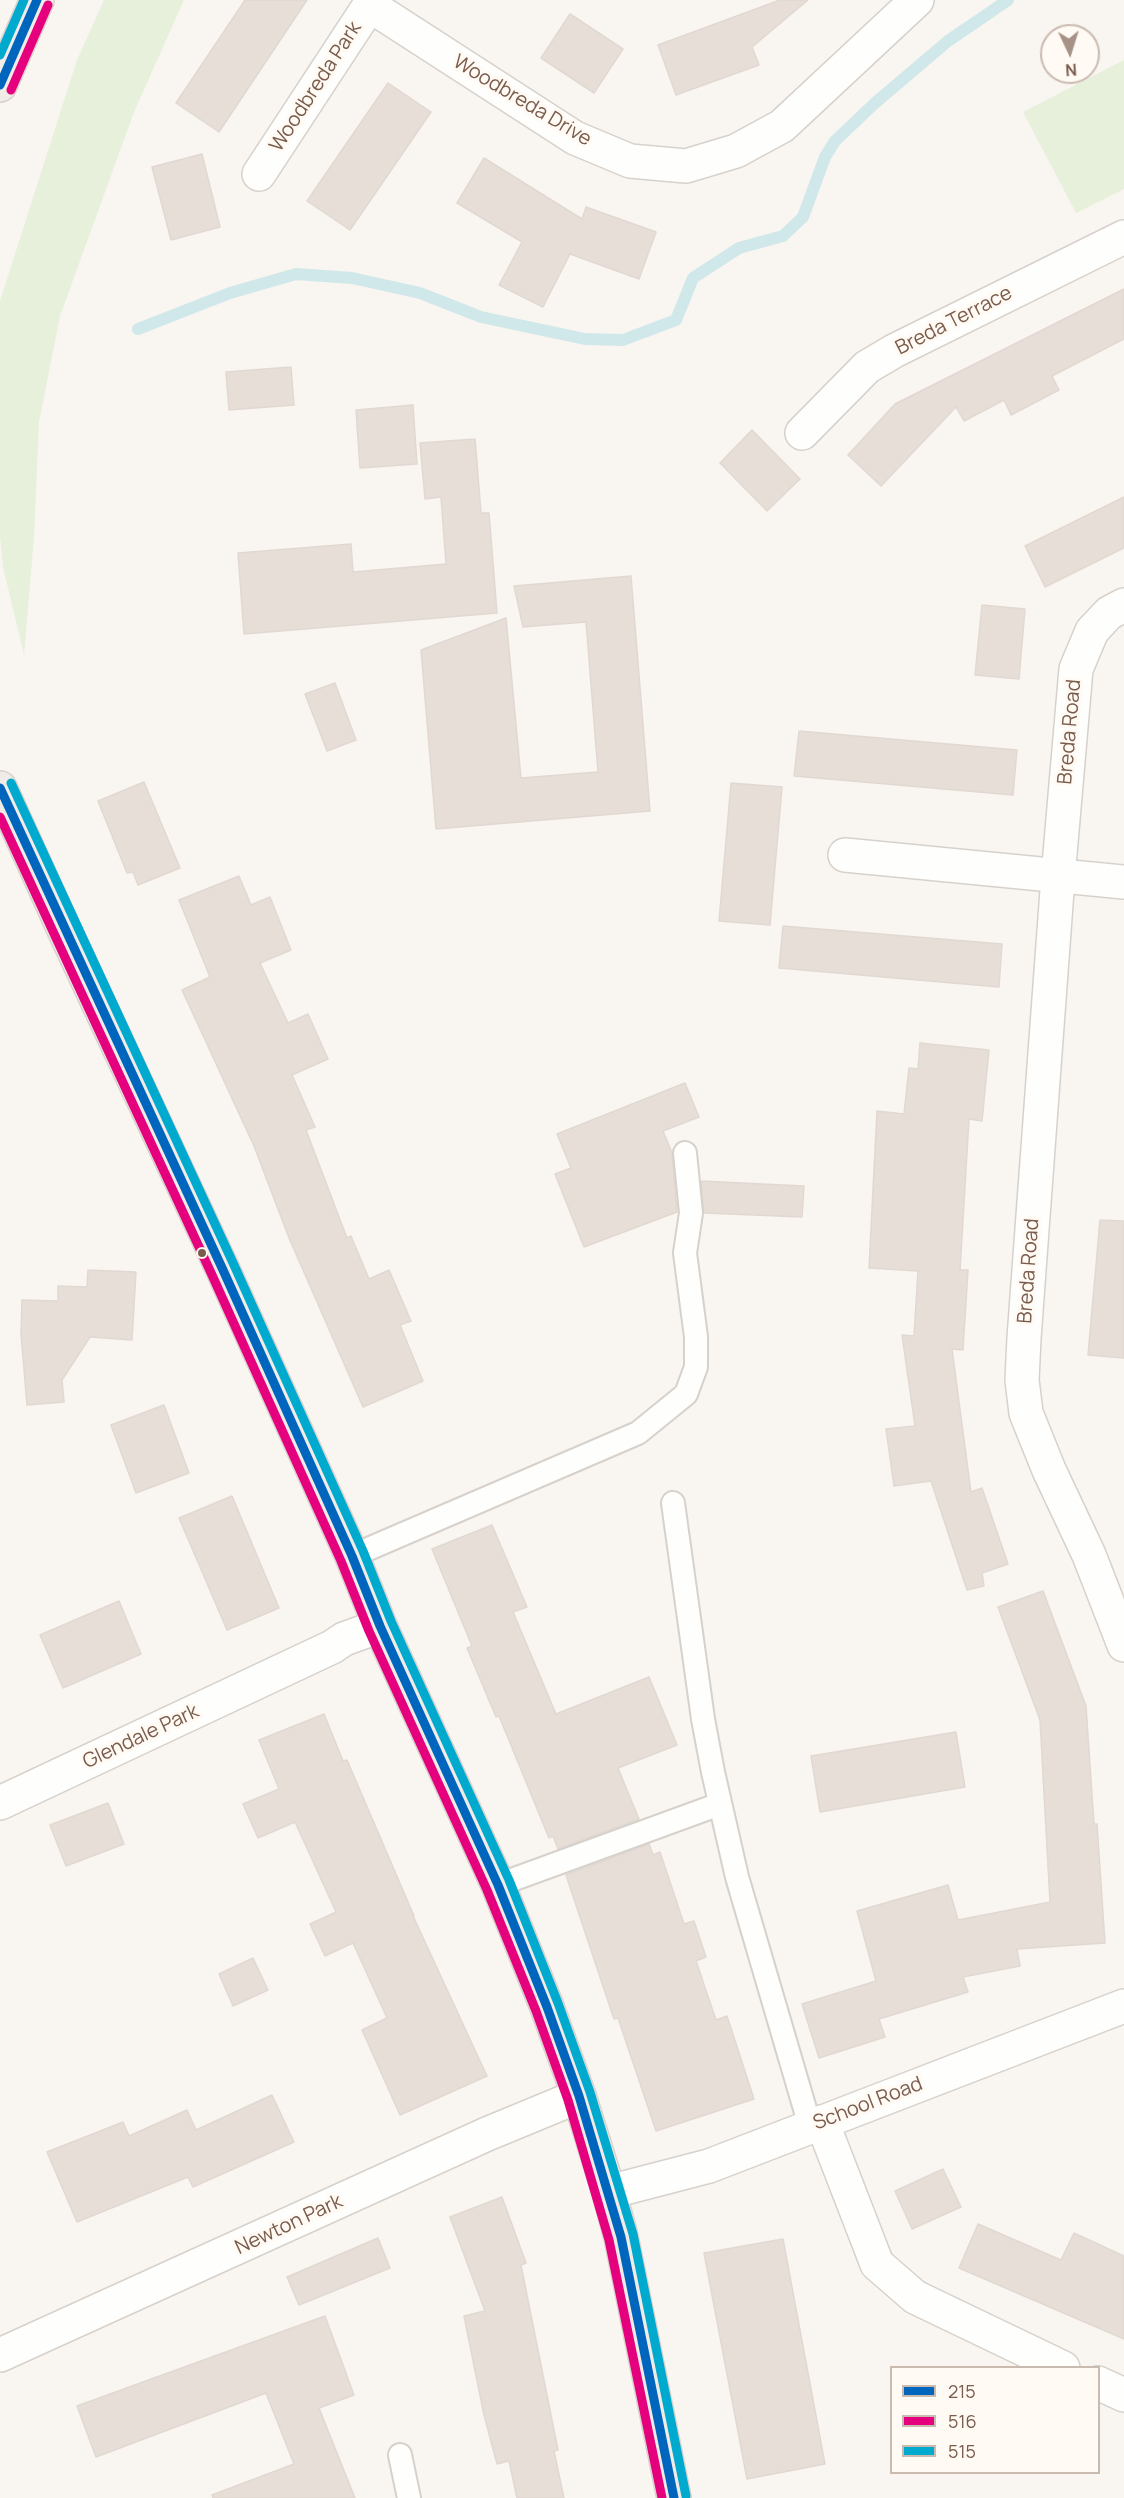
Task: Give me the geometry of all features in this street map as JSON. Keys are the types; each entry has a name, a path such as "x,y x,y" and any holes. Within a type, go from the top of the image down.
{"highway":[{"path":"0,85 37,0"},
{"path":"0,788 223,1270 352,1556 380,1626 498,1885 547,2007 579,2096 609,2192 625,2256 674,2498"}],"street":[{"name":"Woodbreda Drive","path":"371,2 576,138 630,161 686,166 736,151 782,126 917,0"},
{"name":"Woodbreda Park","path":"259,174 371,2"},
{"name":"Breda Terrace","path":"802,433 867,367 894,351 1124,237"},
{"name":"Breda Road","path":"1124,605 1109,613 1092,631 1076,669 1058,877 1022,1380 1026,1413 1049,1470 1089,1555 1124,1645"},
{"path":"845,855 1124,882"},
{"name":"Glendale Park","path":"0,1803 321,1652 344,1639 380,1626"},
{"name":"School Road","path":"609,2192 699,2169 1124,2006"},
{"name":"Newton Park","path":"0,2355 487,2134 579,2096"},
{"path":"816,2124 877,2264 915,2297 1061,2366"},
{"path":"1100,2384 1124,2395"}],"lane":[{"path":"352,1556 638,1433 686,1394 696,1367 696,1337 685,1253 691,1213 685,1153"},
{"path":"673,1503 703,1719 720,1804 737,1877 816,2124"},
{"path":"498,1885 720,1804"},
{"path":"400,2455 409,2498"}],"green space":[{"path":"104,0 184,0 134,112 60,316 39,422 34,538 24,655 3,567 0,537 0,301 77,60"},
{"path":"1124,60 1124,189 1076,213 1023,112 1077,84 1100,84 1100,72"}],"building":[{"path":"245,0 307,0 219,132 176,103"},
{"path":"780,0 808,0 752,47 759,65 676,95 658,45"},
{"path":"570,14 623,49 594,93 541,58"},
{"path":"388,83 431,112 350,230 307,201"},
{"path":"202,154 220,227 171,240 152,167"},
{"path":"484,158 582,219 586,207 656,232 639,279 570,254 543,307 499,285 522,242 457,203"},
{"path":"1124,289 1124,339 1052,376 1059,390 1011,415 1004,400 964,421 956,407 881,486 848,455 895,404"},
{"path":"291,367 294,405 229,410 226,372"},
{"path":"413,405 417,464 360,468 356,410"},
{"path":"752,430 800,479 767,511 720,463"},
{"path":"475,439 481,513 489,513 497,613 244,634 238,553 351,544 353,572 446,564 441,497 425,499 420,443"},
{"path":"1124,497 1124,548 1045,587 1025,546"},
{"path":"631,576 650,811 436,829 421,650 506,618 521,778 598,772 586,622 523,627 514,586"},
{"path":"982,605 1025,609 1019,679 975,675"},
{"path":"335,683 356,740 327,751 305,694"},
{"path":"799,731 1017,750 1013,795 794,776"},
{"path":"144,782 180,868 138,885 133,872 127,873 98,801"},
{"path":"731,783 782,787 770,925 719,921"},
{"path":"239,876 251,905 270,897 291,950 260,963 288,1023 308,1014 328,1059 292,1075 315,1127 306,1130 347,1238 351,1236 369,1279 389,1270 411,1321 400,1325 423,1381 363,1407 289,1238 254,1146 182,990 210,977 179,900"},
{"path":"783,926 1002,944 999,987 779,968"},
{"path":"920,1043 989,1050 982,1121 969,1119 960,1270 968,1270 963,1350 952,1349 971,1492 982,1488 1008,1564 982,1573 984,1586 967,1590 931,1481 894,1486 886,1429 915,1426 902,1335 914,1336 918,1271 869,1268 877,1111 904,1114 909,1068 918,1069"},
{"path":"685,1083 699,1117 663,1131 672,1153 677,1212 584,1247 555,1174 571,1168 557,1134"},
{"path":"701,1181 804,1186 802,1217 704,1213"},
{"path":"1100,1220 1124,1221 1124,1358 1088,1355"},
{"path":"88,1270 136,1272 132,1340 90,1337 62,1380 64,1402 27,1405 21,1334 22,1300 58,1301 58,1286 87,1287"},
{"path":"164,1405 189,1473 136,1493 111,1425"},
{"path":"232,1496 279,1608 227,1630 179,1518"},
{"path":"492,1525 527,1607 513,1612 556,1714 649,1677 677,1745 618,1768 639,1819 558,1849 553,1836 549,1838 499,1716 496,1717 467,1648 472,1646 432,1549"},
{"path":"1043,1591 1086,1706 1105,1943 1017,1949 1020,1966 963,1977 968,1992 879,2019 885,2037 819,2058 802,2004 876,1981 857,1911 948,1885 958,1920 1050,1902 1040,1720 998,1607"},
{"path":"119,1601 141,1654 63,1688 40,1635"},
{"path":"324,1714 343,1761 347,1760 413,1916 487,2076 400,2115 362,2030 387,2018 353,1943 325,1956 310,1924 336,1912 295,1822 258,1838 243,1804 279,1789 259,1740"},
{"path":"956,1732 965,1787 820,1812 811,1756"},
{"path":"108,1803 124,1844 66,1866 50,1825"},
{"path":"649,1844 653,1855 660,1852 684,1924 694,1921 706,1957 696,1961 716,2020 727,2016 754,2099 656,2131 618,2018 614,2019 566,1875"},
{"path":"253,1958 268,1990 233,2006 219,1974"},
{"path":"272,2095 294,2142 193,2187 188,2177 77,2222 47,2152 123,2122 129,2136 187,2110 196,2130"},
{"path":"943,2169 961,2207 912,2229 895,2191"},
{"path":"502,2197 526,2263 521,2265 558,2450 554,2451 564,2498 517,2498 509,2461 497,2464 484,2415 464,2316 485,2311 450,2217"},
{"path":"978,2224 1061,2260 1074,2233 1124,2256 1124,2339 959,2268"},
{"path":"378,2238 390,2268 299,2305 287,2277"},
{"path":"783,2239 825,2464 747,2479 704,2253"},
{"path":"325,2316 354,2395 319,2408 355,2498 213,2498 212,2495 294,2464 266,2393 96,2457 77,2406"}],"waterway":[{"path":"138,329 230,293 296,274 352,278 420,293 481,317 585,339 623,340 676,320 693,278 739,248 783,236 803,217 825,157 835,141 875,103 948,41 1008,0"}],"transit line":[{"name":"515","path":"0,55 24,0"},
{"name":"215","path":"0,85 37,0"},
{"name":"516","path":"11,90 48,5"},
{"name":"515","path":"11,783 234,1265 363,1551 391,1621 509,1880 558,2003 590,2092 633,2234 686,2496"},
{"name":"215","path":"0,788 223,1270 352,1556 380,1626 498,1885 547,2007 579,2096 621,2237 674,2498"},
{"name":"516","path":"0,817 212,1275 341,1561 369,1631 487,1890 536,2011 568,2100 609,2240 662,2498"}]}
